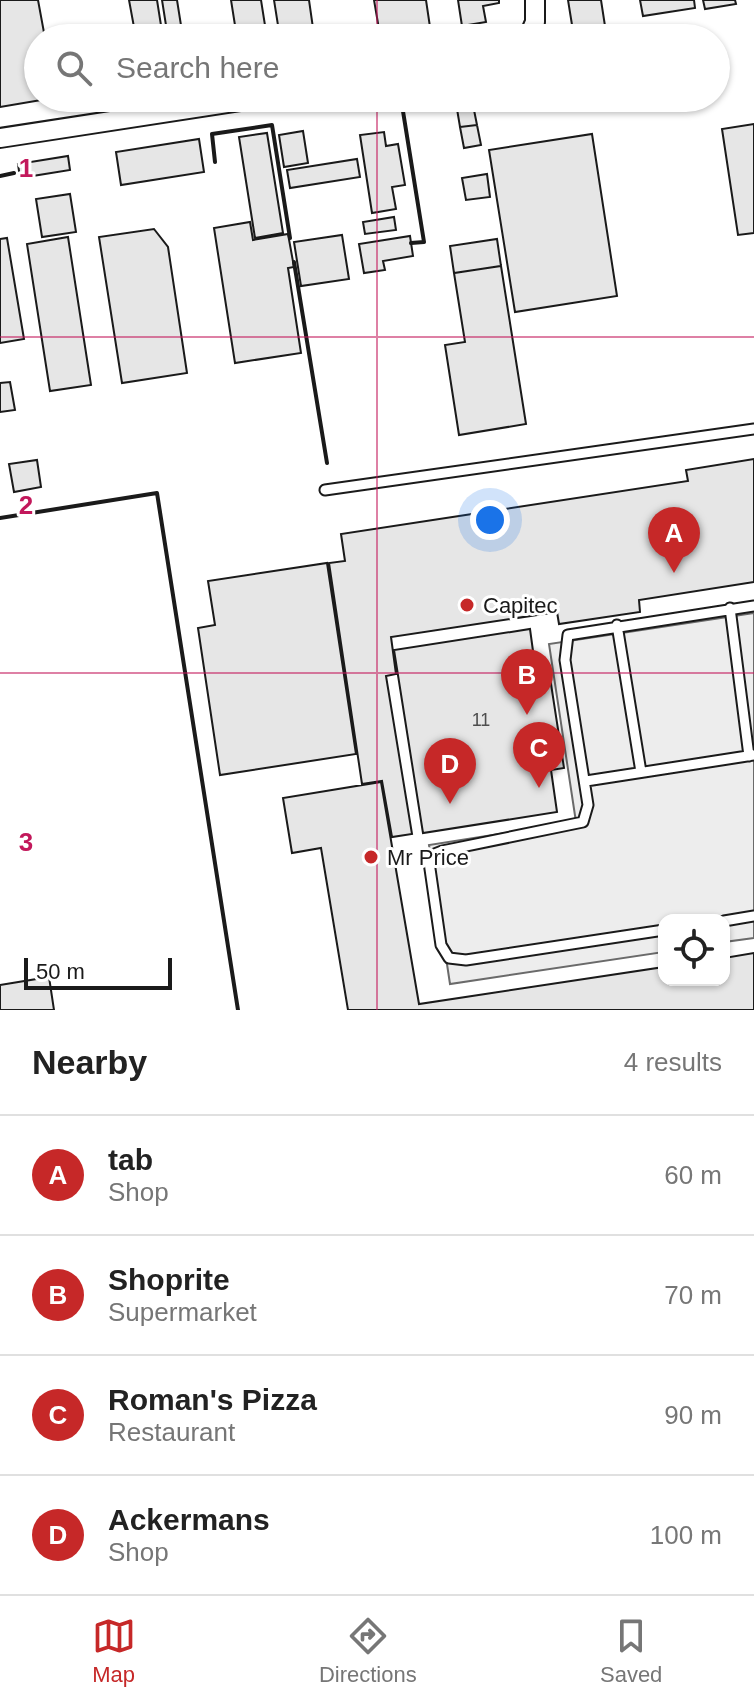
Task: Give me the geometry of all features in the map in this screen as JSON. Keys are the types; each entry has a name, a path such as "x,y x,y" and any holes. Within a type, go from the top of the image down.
{"street":[{"path":"534,24 535,0"},
{"path":"0,138 169,112"}],"lane":[{"path":"325,490 754,429"},
{"path":"658,931 466,960 449,958 443,952 428,873 432,855 573,826 587,815 586,781 564,641 574,631 754,606"},
{"path":"586,781 751,755 730,608"},
{"path":"617,625 641,772"},
{"path":"730,920 754,916"}],"shaded area":[{"path":"754,613 754,938 730,941 730,914 658,914 658,953 450,984 429,845 576,822 549,644"}],"building":[{"path":"0,0 38,0 42,24 24,24 24,103 0,107"},
{"path":"129,0 157,0 161,24 133,24"},
{"path":"162,0 177,0 181,24 166,24"},
{"path":"231,0 261,0 265,24 235,24"},
{"path":"274,0 309,0 312,24 278,24"},
{"path":"374,0 426,0 430,24 378,24"},
{"path":"458,0 499,0 499,3 483,6 486,22 462,24"},
{"path":"568,0 601,0 605,24 572,24"},
{"path":"640,0 694,0 695,8 643,16"},
{"path":"703,0 735,0 736,4 705,9"},
{"path":"458,112 474,112 477,125 460,127"},
{"path":"754,124 754,233 738,235 722,129"},
{"path":"477,125 481,145 464,148 460,127"},
{"path":"303,131 308,163 284,167 279,135"},
{"path":"384,132 386,146 398,144 405,185 392,187 396,209 372,213 360,135"},
{"path":"267,133 283,233 255,238 239,137"},
{"path":"592,134 617,296 515,312 489,150"},
{"path":"199,139 204,172 121,185 116,152"},
{"path":"68,156 70,170 20,178 18,164"},
{"path":"357,159 360,177 290,188 287,170"},
{"path":"487,174 490,197 466,200 462,178"},
{"path":"70,194 76,232 42,237 36,199"},
{"path":"394,217 396,230 365,234 363,222"},
{"path":"250,222 253,240 288,234 294,267 288,268 301,353 235,363 214,228"},
{"path":"154,229 168,247 187,373 122,383 99,237"},
{"path":"342,235 349,279 301,286 294,242"},
{"path":"410,236 413,256 383,261 385,270 364,273 359,244"},
{"path":"68,237 91,385 50,391 27,244"},
{"path":"7,238 24,339 0,343 0,239"},
{"path":"497,239 501,266 454,273 450,246"},
{"path":"501,266 526,424 459,435 445,345 465,342 454,273"},
{"path":"10,382 15,410 0,412 0,383"},
{"path":"754,459 754,582 639,600 640,612 559,624 557,612 391,637 396,674 386,676 412,834 392,837 382,781 362,784 329,563 345,561 341,534 688,481 686,470"},
{"path":"37,460 41,487 14,492 9,464"},
{"path":"327,563 356,754 220,775 198,628 215,625 208,581"},
{"path":"530,629 536,673 549,671 564,768 551,770 557,812 423,833 394,650"},
{"path":"381,782 419,1004 658,968 658,986 730,986 730,957 754,953 754,1010 348,1010 321,848 292,853 283,798"},
{"path":"49,977 54,1010 0,1010 0,985"}],"wall":[{"path":"403,112 424,242 411,243"},
{"path":"215,162 212,134 272,125 290,238"},
{"path":"0,176 14,173"},
{"path":"294,262 327,463"},
{"path":"0,518 157,493 238,1010"}],"place":[{"name":"tab","path":"674,573"},
{"name":"Capitec","path":"467,605"},
{"name":"Shoprite","path":"527,715"},
{"name":"Roman's Pizza","path":"539,788"},
{"name":"Ackermans","path":"450,804"},
{"name":"Mr Price","path":"371,857"}]}
